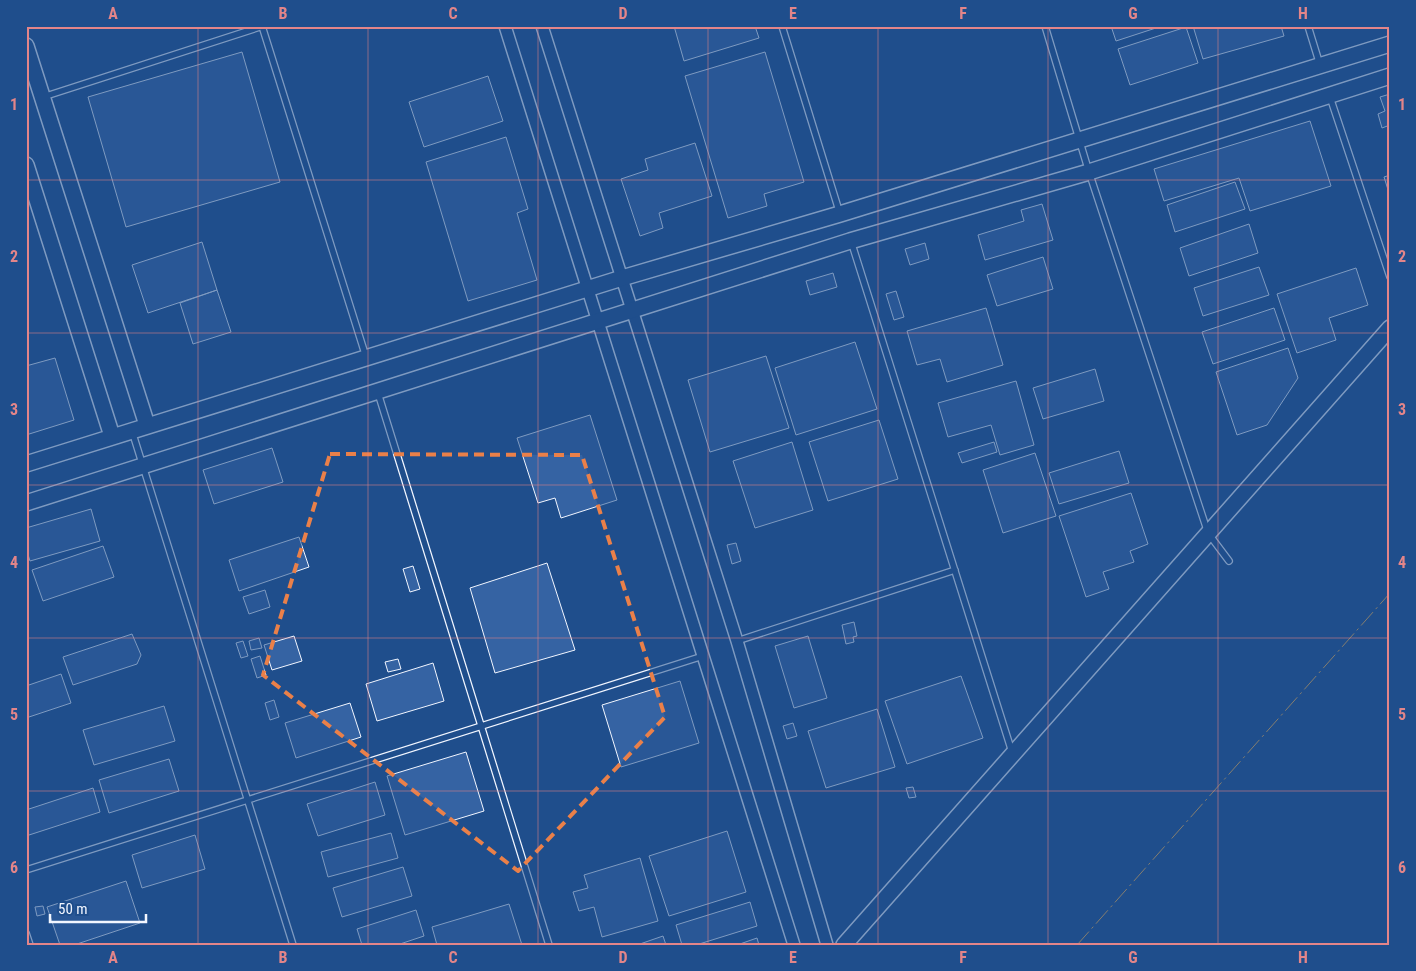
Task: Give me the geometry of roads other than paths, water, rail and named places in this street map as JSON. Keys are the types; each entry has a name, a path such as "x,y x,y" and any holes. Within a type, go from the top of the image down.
{"street":[{"path":"505,26 794,945"},
{"path":"542,26 737,641 828,945"},
{"path":"26,464 622,278 840,214 1390,44"},
{"path":"26,46 146,426"},
{"path":"26,502 850,241 1090,172 1390,76"},
{"path":"26,165 112,436"},
{"path":"844,945 1390,328"}],"lane":[{"path":"43,97 262,26 366,357"},
{"path":"782,26 840,214"},
{"path":"1045,26 1090,172 1208,533 1230,561"},
{"path":"1308,26 1320,66"},
{"path":"1329,95 1390,277"},
{"path":"850,241 1012,754"},
{"path":"377,391 549,945"},
{"path":"131,430 293,945"},
{"path":"737,641 955,570"},
{"path":"26,870 703,656"},
{"path":"26,933 30,945"}]}
